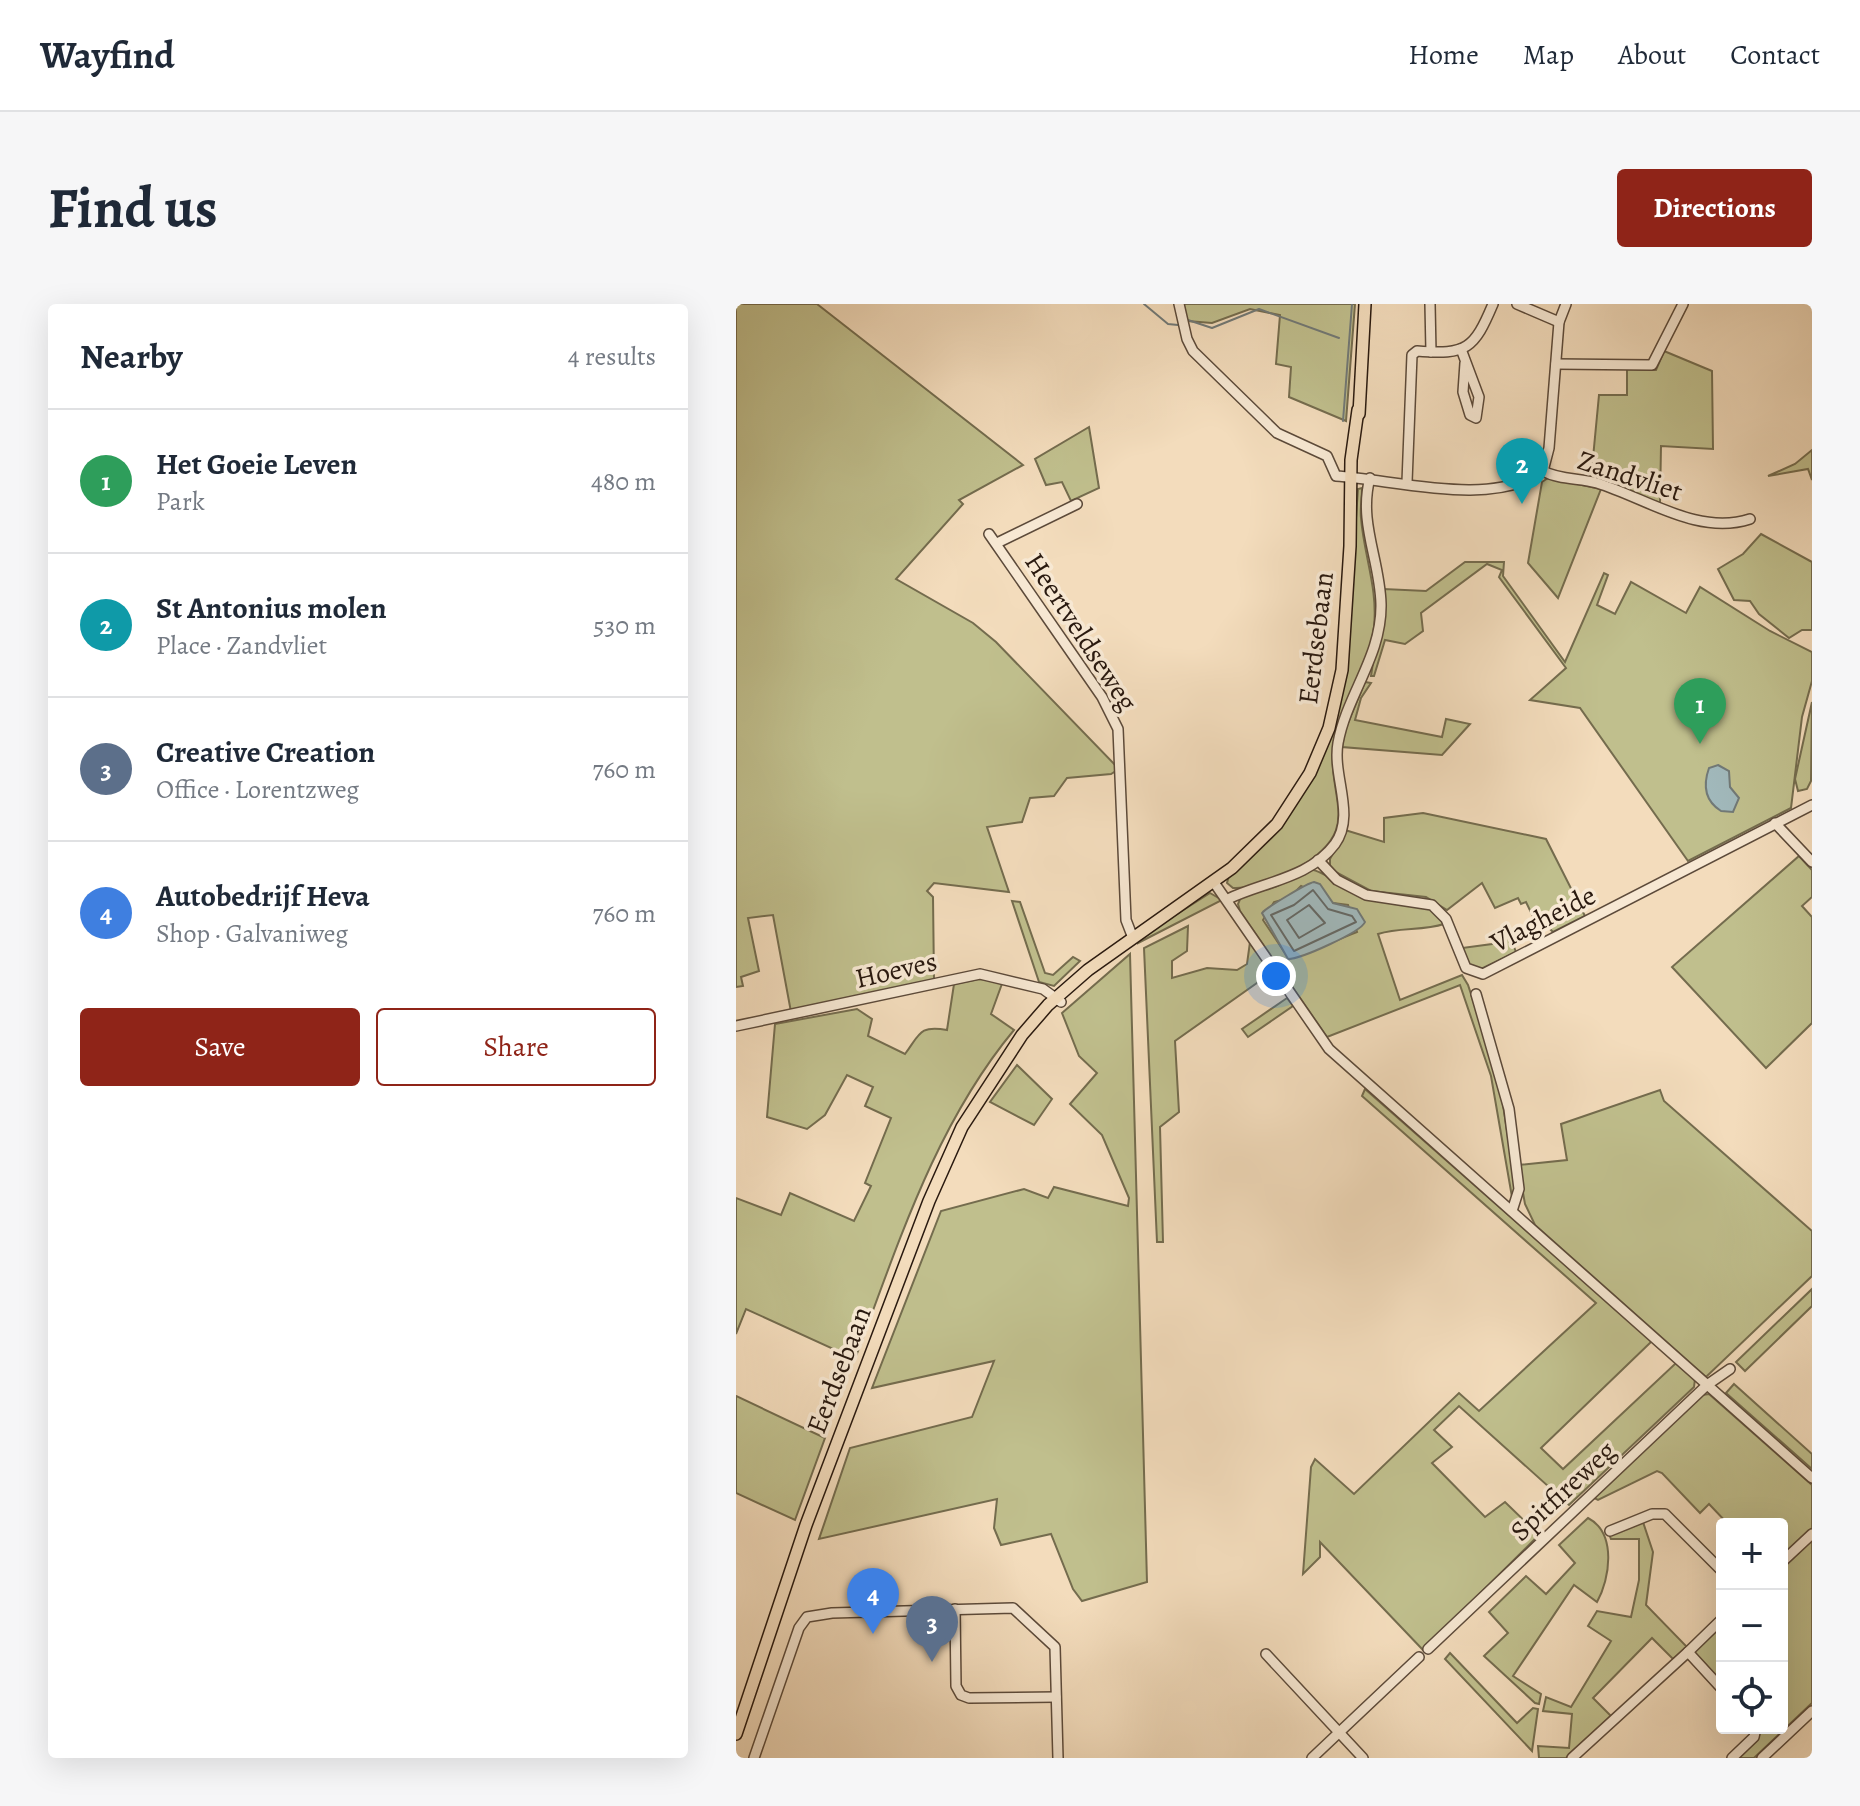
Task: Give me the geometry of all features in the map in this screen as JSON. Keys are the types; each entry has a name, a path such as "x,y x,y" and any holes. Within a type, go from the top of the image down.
{"main road":[{"name":"Eerdsebaan","path":"736,1734 806,1525 929,1201 962,1127 1021,1039 1058,1000 1133,938 1256,847 1277,824 1322,747 1342,670 1350,546 1359,477 1358,410 1365,304"}],"street":[{"path":"1179,304 1189,346 1232,391 1284,438 1327,456 1336,476 1359,477 1380,588 1379,633 1367,671 1348,707 1339,740 1342,831 1332,848 1318,860 1285,879 1228,899"},
{"path":"1430,304 1431,352"},
{"path":"1407,482 1410,358 1417,351 1461,349 1478,339 1493,304"},
{"path":"1517,304 1559,322"},
{"path":"1543,471 1549,448 1559,322 1566,304"},
{"path":"1556,364 1652,365 1683,304"},
{"path":"1461,349 1465,363 1465,402 1470,415 1476,418 1481,409 1479,397 1472,371 1465,363"},
{"name":"Zandvliet","path":"1359,477 1463,489 1502,489 1521,485 1543,471 1602,485 1693,519 1731,523 1750,519"},
{"name":"Heertveldseweg","path":"997,543 1077,504"},
{"name":"Heertveldseweg","path":"989,534 1106,704 1118,729 1126,920 1133,938"},
{"name":"Vlagheide","path":"1318,860 1337,880 1366,895 1432,905 1446,919 1466,968 1483,974 1812,805"},
{"path":"1775,823 1812,862"},
{"path":"1213,881 1329,1049 1812,1478"},
{"name":"Hoeves","path":"736,1026 980,974 1043,989 1058,1000"},
{"name":"Vlagheide","path":"1476,994 1509,1109 1519,1189 1512,1211"},
{"name":"Spitfireweg","path":"1428,1649 1707,1385 1730,1369"},
{"path":"1610,1531 1652,1514 1665,1514 1716,1565"},
{"path":"1788,1556 1812,1534"},
{"path":"955,1609 956,1686 961,1695 969,1698 1056,1697"},
{"path":"754,1758 799,1628 807,1617 955,1609 1019,1609 1052,1641 1058,1758"},
{"path":"1572,1758 1716,1625"},
{"path":"1688,1652 1716,1682"},
{"path":"1266,1654 1363,1758"},
{"path":"1312,1758 1419,1657"},
{"path":"1762,1758 1812,1711"},
{"path":"1732,1758 1755,1734"}],"shaded area":[{"path":"736,304 817,304 1023,465 959,500 963,504 896,579 973,623 996,642 1119,769 1111,774 1067,778 1054,796 1030,798 1022,822 987,827 1009,892 934,883 927,891 933,897 934,980 791,1012 773,915 748,918 759,971 741,977 743,986 736,987"},
{"path":"1183,304 1355,304 1346,421 1289,397 1291,367 1276,364 1280,315 1250,309 1212,323 1187,321"},
{"path":"1664,351 1712,371 1713,449 1661,446 1660,503 1591,479 1599,395 1627,395 1627,369 1656,370"},
{"path":"1089,427 1099,488 1071,501 1062,482 1046,485 1035,459"},
{"path":"1812,450 1812,480 1808,469 1768,476 1795,464"},
{"path":"1548,478 1601,489 1558,598 1528,563 1542,482"},
{"path":"1362,488 1361,518 1374,599 1374,627 1367,655 1335,736 1333,758 1337,825 1331,839 1318,854 1296,869 1257,885 1233,888 1227,883 1229,875 1263,844 1337,715 1345,676 1358,489"},
{"path":"1761,534 1812,562 1812,630 1802,630 1789,638 1759,614 1750,601 1734,600 1718,569 1743,554"},
{"path":"1465,562 1504,562 1503,576 1565,662 1604,573 1608,575 1597,605 1615,614 1631,582 1686,613 1700,587 1770,631 1812,652 1812,681 1802,717 1791,808 1688,861 1580,708 1530,700 1566,668 1499,577 1502,570 1487,564 1421,613 1423,631 1405,644 1385,640 1374,676 1371,676 1384,589 1426,591"},
{"path":"1365,682 1371,683 1361,698 1355,720 1442,737 1446,719 1470,724 1442,755 1342,747 1345,730"},
{"path":"1812,702 1811,781 1807,789 1798,791 1795,779"},
{"path":"1423,813 1546,839 1585,916 1553,932 1544,923 1538,927 1526,902 1521,904 1518,898 1495,908 1482,883 1447,910 1426,897 1371,891 1330,869 1330,859 1345,830 1384,842 1384,818"},
{"path":"1799,856 1812,870 1812,897 1802,906 1812,917 1812,1023 1766,1068 1672,967"},
{"path":"1310,869 1367,898 1424,907 1439,916 1444,924 1378,934 1400,1000 1462,975 1468,985 1499,1079 1516,1189 1512,1197 1491,1076 1460,985 1327,1037 1240,911 1238,904 1241,897 1277,886","holes":["1301,886 1333,903 1348,905 1357,932 1289,959 1263,920 1274,902 1289,898"]},
{"path":"1210,893 1222,900 1138,943 1138,939"},
{"path":"1012,901 1020,902 1045,973 1053,975 1073,957 1080,961 1054,986 1039,982"},
{"path":"1188,926 1187,951 1172,961 1172,978 1207,968 1237,970 1247,964 1250,942 1271,973 1175,1041 1179,1112 1160,1127 1163,1242 1157,1242 1144,948"},
{"path":"1502,928 1507,929 1516,952 1481,969 1471,969 1462,948 1492,944"},
{"path":"1130,954 1147,1582 1082,1601 1073,1589 1051,1534 1001,1545 994,1528 997,1499 819,1539 850,1448 972,1417 994,1361 872,1388 941,1211 1024,1189 1048,1198 1054,1187 1128,1206 1129,1198 1102,1135 1070,1104 1097,1073 1079,1056 1062,1013"},
{"path":"979,979 1003,981 991,1014 1014,1030 986,1067 940,1146 903,1230 855,1359 746,1309 736,1334 736,1198 781,1215 790,1193 854,1221 871,1186 865,1183 891,1118 865,1106 873,1087 847,1075 825,1115 807,1129 767,1117 775,1024 857,1009 872,1019 868,1036 905,1054 925,1030 947,1030 954,984"},
{"path":"1287,998 1293,1006 1248,1037 1242,1029"},
{"path":"1017,1065 1052,1099 1034,1125 990,1102"},
{"path":"1365,1089 1652,1341 1541,1448 1563,1469 1676,1363 1695,1379 1694,1387 1569,1505 1459,1406 1434,1430 1452,1447 1432,1463 1485,1517 1505,1502 1539,1535 1423,1650 1320,1542 1320,1557 1303,1574 1311,1467 1315,1459 1354,1494 1459,1393 1479,1411 1596,1303 1362,1096"},
{"path":"1660,1090 1664,1101 1812,1231 1812,1276 1706,1377 1535,1225 1525,1204 1518,1165 1567,1160 1561,1124"},
{"path":"1812,1289 1812,1306 1745,1371 1736,1362"},
{"path":"1734,1384 1812,1454 1812,1469 1726,1393"},
{"path":"1709,1394 1812,1485 1812,1528 1788,1550 1788,1518 1722,1518 1709,1504 1700,1513 1657,1471 1598,1500 1592,1497 1702,1395"},
{"path":"736,1396 825,1438 795,1520 736,1493"},
{"path":"1588,1518 1597,1525 1607,1545 1608,1569 1602,1592 1597,1602 1574,1585 1513,1676 1541,1694 1539,1704 1535,1703 1484,1656 1508,1633 1489,1612 1526,1576 1546,1594 1575,1563 1559,1545"},
{"path":"1642,1519 1653,1552 1646,1605 1688,1648 1673,1659 1652,1638 1593,1698 1611,1716 1566,1758 1539,1758 1538,1746 1569,1748 1572,1714 1543,1711 1546,1697 1571,1707 1611,1641 1588,1626 1597,1611 1631,1617 1639,1580 1639,1539 1611,1539 1609,1534"},
{"path":"1812,1540 1812,1703 1788,1726 1788,1590 1788,1562"},
{"path":"1716,1630 1716,1678 1692,1652"},
{"path":"1450,1653 1517,1723 1533,1708 1538,1709 1532,1751 1445,1659"},
{"path":"1759,1734 1779,1734 1754,1758 1737,1758"}],"water":[{"path":"1718,765 1729,771 1730,787 1739,798 1733,812 1721,811 1707,792 1709,768"},
{"path":"1314,882 1320,884 1333,903 1357,909 1365,922 1330,944 1288,959 1262,913"}],"waterway":[{"path":"1144,304 1168,324 1178,325"},
{"path":"1343,421 1352,304"},
{"path":"1188,320 1212,328 1259,309 1339,338"}],"place":[{"name":"St Antonius molen","path":"1522,504"},
{"name":"Het Goeie Leven","path":"1700,744"},
{"name":"Autobedrijf Heva","path":"873,1634"},
{"name":"Creative Creation","path":"932,1662"}]}
